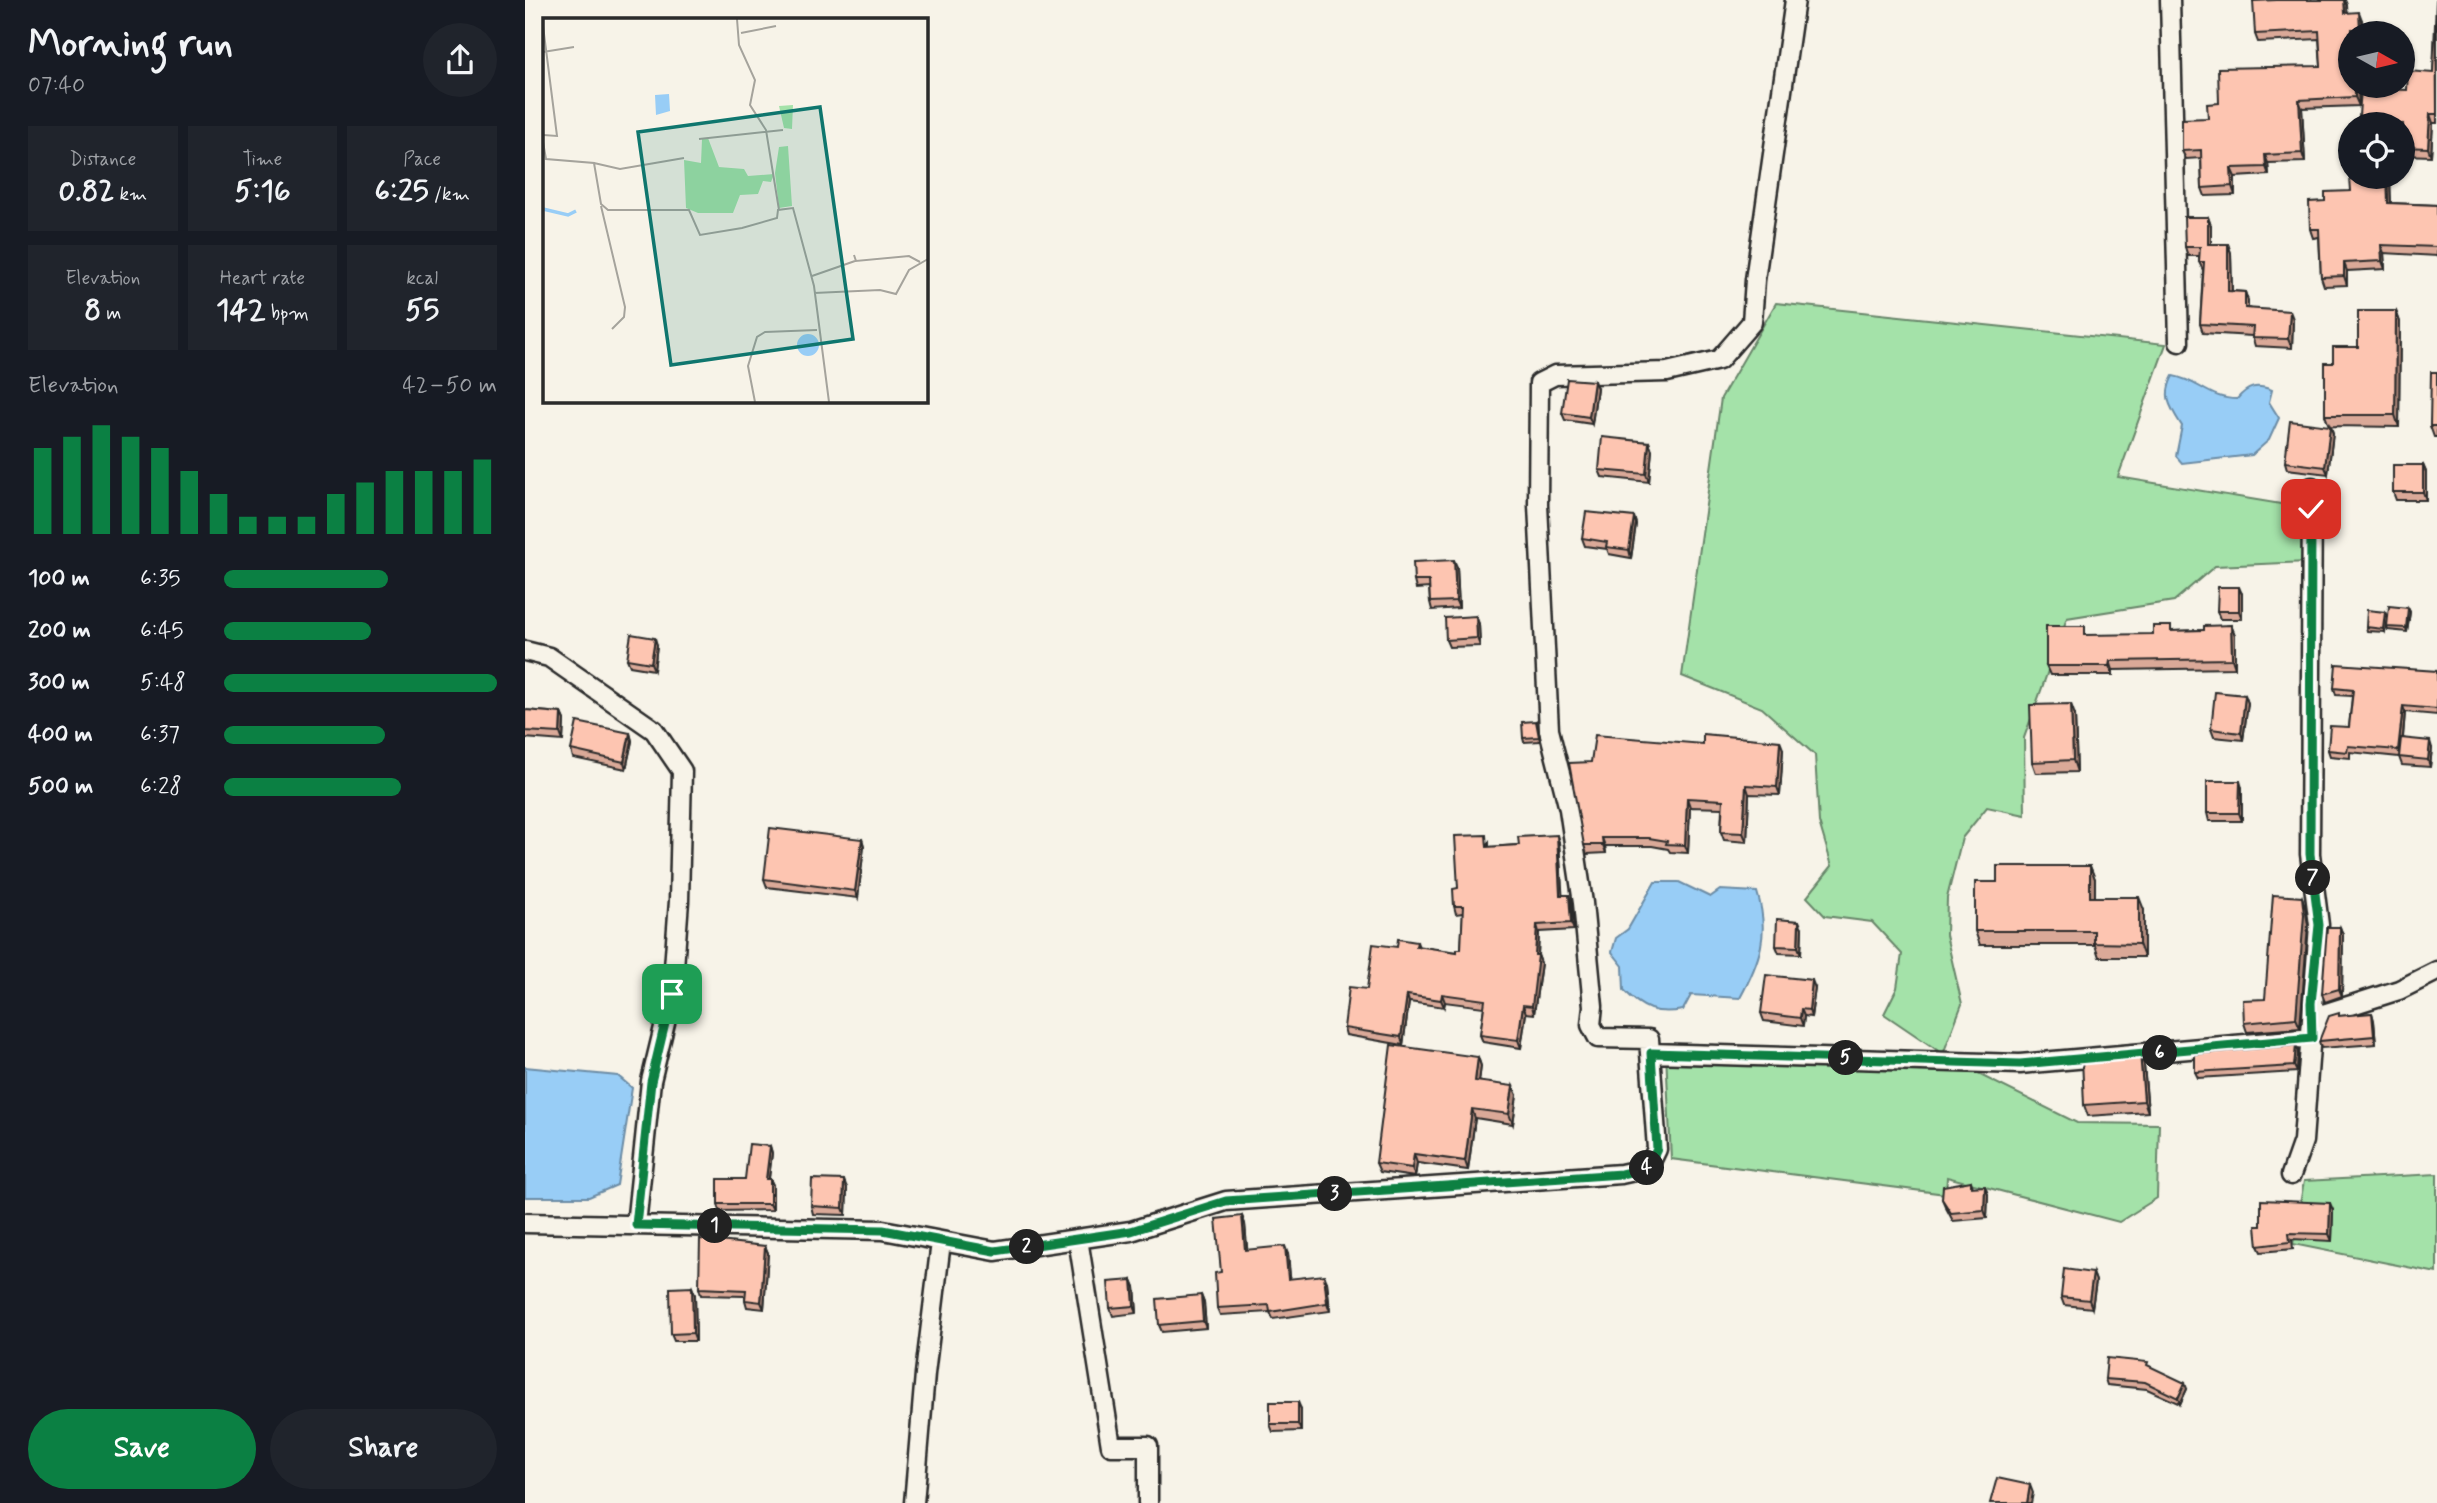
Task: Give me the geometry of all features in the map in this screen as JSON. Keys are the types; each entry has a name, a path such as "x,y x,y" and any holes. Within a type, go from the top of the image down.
{"street":[{"path":"525,1223 883,1230 995,1251 1131,1231 1226,1201 1434,1189 1621,1174 1648,1168 1657,1149 1649,1039 1598,1038 1591,1025 1593,1006 1583,903 1569,809 1549,730 1538,505 1539,383 1555,375 1667,372 1719,360 1752,322 1755,280 1795,0"},
{"path":"2170,0 2179,342"},
{"path":"2291,1175 2303,1141 2312,1038 2311,1003 2319,925 2310,854 2309,604 2312,487"},
{"path":"525,651 549,657 654,730 682,771 681,876 672,994 651,1082 636,1225"},
{"path":"2312,1038 2323,1014 2399,990 2437,971"},
{"path":"1651,1053 2020,1064 2312,1038"},
{"path":"1078,1239 1111,1446 1148,1446 1148,1503"},
{"path":"914,1503 925,1374 941,1242"}],"green space":[{"path":"1776,303 2166,344 2118,477 2311,509 2309,562 2215,566 2174,601 2067,618 2024,738 2025,815 1987,807 1962,838 1947,898 1946,935 1962,1004 1943,1054 1884,1014 1897,988 1902,954 1872,922 1825,916 1807,897 1832,866 1819,822 1815,755 1762,708 1682,676 1721,398"},
{"path":"1666,1053 1952,1061 2077,1123 2159,1124 2157,1198 2119,1222 1947,1177 1946,1194 1671,1159"},
{"path":"2437,1174 2437,1273 2293,1244 2304,1181"}],"water":[{"path":"2173,376 2227,398 2237,399 2253,387 2272,390 2269,402 2279,418 2269,440 2252,455 2182,463 2176,456 2182,426 2168,396"},
{"path":"1655,882 1679,882 1710,897 1720,890 1757,892 1763,934 1758,959 1740,998 1691,995 1683,1010 1665,1012 1643,1006 1624,990 1623,966 1612,952 1616,938 1628,929"},
{"path":"525,1067 618,1076 632,1088 617,1185 589,1197 525,1197"}],"building":[{"path":"2344,0 2345,13 2359,12 2360,21 2338,21 2338,98 2299,100 2302,153 2265,155 2266,167 2231,168 2232,186 2202,188 2201,150 2182,151 2182,119 2208,118 2207,104 2219,103 2218,68 2321,66 2319,31 2255,34 2253,1"},
{"path":"2436,0 2437,114 2430,114 2428,148 2415,147 2415,112 2359,112 2360,98 2415,98 2415,72 2433,73"},
{"path":"2387,189 2388,203 2437,205 2437,247 2381,245 2382,261 2344,263 2344,276 2321,277 2319,229 2310,229 2309,202 2325,201 2325,192"},
{"path":"2184,217 2208,217 2208,244 2228,244 2228,291 2245,292 2245,308 2290,311 2288,339 2252,338 2253,327 2200,324 2204,262 2199,262 2200,247 2185,247"},
{"path":"2358,311 2396,311 2395,415 2325,415 2325,363 2333,363 2333,347 2358,347"},
{"path":"2431,372 2437,372 2437,426 2430,426"},
{"path":"1567,379 1594,381 1589,417 1562,413"},
{"path":"2290,421 2330,426 2325,467 2285,462"},
{"path":"1602,437 1649,442 1646,474 1599,470"},
{"path":"2393,465 2423,465 2423,492 2393,492"},
{"path":"1586,512 1634,517 1629,550 1606,547 1607,542 1582,538"},
{"path":"1454,560 1456,601 1430,602 1429,581 1414,581 1413,562"},
{"path":"2218,587 2239,587 2239,611 2217,611"},
{"path":"2389,606 2408,608 2406,628 2387,627"},
{"path":"2367,610 2385,612 2383,629 2366,627"},
{"path":"1476,616 1477,638 1446,640 1445,618"},
{"path":"2231,625 2232,659 2110,661 2109,666 2046,666 2046,626 2085,626 2085,635 2153,634 2153,626 2171,626 2171,631 2204,630 2204,626"},
{"path":"631,634 655,638 651,663 627,659"},
{"path":"2336,664 2437,671 2437,709 2403,706 2398,750 2348,746 2347,752 2328,750 2330,726 2349,727 2353,690 2334,688"},
{"path":"2215,692 2245,695 2241,733 2211,729"},
{"path":"2071,704 2073,760 2032,762 2030,705"},
{"path":"525,710 561,713 560,733 525,731"},
{"path":"1536,721 1539,737 1523,738 1522,722"},
{"path":"577,722 630,733 624,762 571,750"},
{"path":"1703,734 1780,741 1777,787 1746,785 1743,833 1721,832 1723,800 1687,798 1685,845 1666,844 1667,841 1649,838 1602,838 1603,845 1584,845 1569,763 1591,762 1595,735 1703,744"},
{"path":"2401,738 2430,741 2428,760 2399,757"},
{"path":"2207,781 2240,781 2239,813 2207,813"},
{"path":"770,828 862,839 855,891 764,879"},
{"path":"1486,835 1487,847 1519,845 1518,837 1557,835 1560,895 1569,895 1571,923 1537,925 1535,955 1538,955 1532,1006 1523,1005 1518,1040 1480,1035 1485,1000 1442,994 1441,1000 1407,995 1401,1037 1344,1028 1349,987 1367,989 1373,944 1397,947 1398,939 1417,942 1416,946 1457,952 1457,949 1461,949 1463,906 1454,906 1453,889 1458,888 1455,836"},
{"path":"1997,866 2090,866 2090,897 2139,897 2139,944 2094,943 2094,931 1975,931 1975,882 1997,882"},
{"path":"2273,895 2302,897 2304,915 2296,1018 2244,1023 2243,1000 2265,999"},
{"path":"1777,919 1799,921 1798,947 1776,946"},
{"path":"2327,927 2340,927 2339,989 2322,994"},
{"path":"1766,975 1812,980 1809,1010 1801,1009 1800,1018 1761,1013"},
{"path":"2339,1013 2339,1016 2372,1013 2374,1036 2319,1041 2329,1016"},
{"path":"1391,1045 1478,1057 1475,1081 1513,1086 1509,1114 1472,1109 1465,1161 1414,1154 1412,1168 1376,1163"},
{"path":"2296,1045 2294,1066 2195,1072 2195,1054"},
{"path":"2140,1053 2144,1101 2084,1105 2082,1058"},
{"path":"749,1144 770,1146 766,1179 770,1179 770,1204 718,1204 718,1179 745,1179"},
{"path":"812,1179 844,1180 843,1208 811,1206"},
{"path":"1971,1181 1971,1187 1985,1186 1984,1210 1951,1213 1942,1199 1943,1186"},
{"path":"2261,1200 2330,1203 2329,1234 2289,1233 2290,1242 2258,1246 2256,1226 2261,1226"},
{"path":"1242,1216 1245,1250 1285,1246 1288,1279 1324,1275 1327,1303 1270,1312 1269,1305 1217,1308 1215,1273 1221,1272 1216,1219"},
{"path":"700,1239 765,1246 761,1302 745,1300 746,1290 699,1288"},
{"path":"2064,1269 2093,1273 2089,1300 2061,1297"},
{"path":"1132,1280 1134,1306 1110,1308 1108,1282"},
{"path":"692,1287 693,1333 671,1334 670,1288"},
{"path":"1201,1295 1203,1321 1159,1325 1157,1299"},
{"path":"2107,1358 2148,1362 2147,1365 2185,1383 2178,1398 2145,1382 2105,1379"},
{"path":"1270,1402 1298,1402 1298,1424 1270,1424"},
{"path":"1997,1478 2030,1485 2027,1503 1990,1503"}],"route":[{"path":"672,994 651,1082 636,1225 883,1230 995,1251 1131,1231 1226,1201 1434,1189 1621,1174 1648,1168 1657,1149 1651,1053 2020,1064 2312,1038 2311,1003 2319,925 2310,854 2308,653 2311,509"}]}
